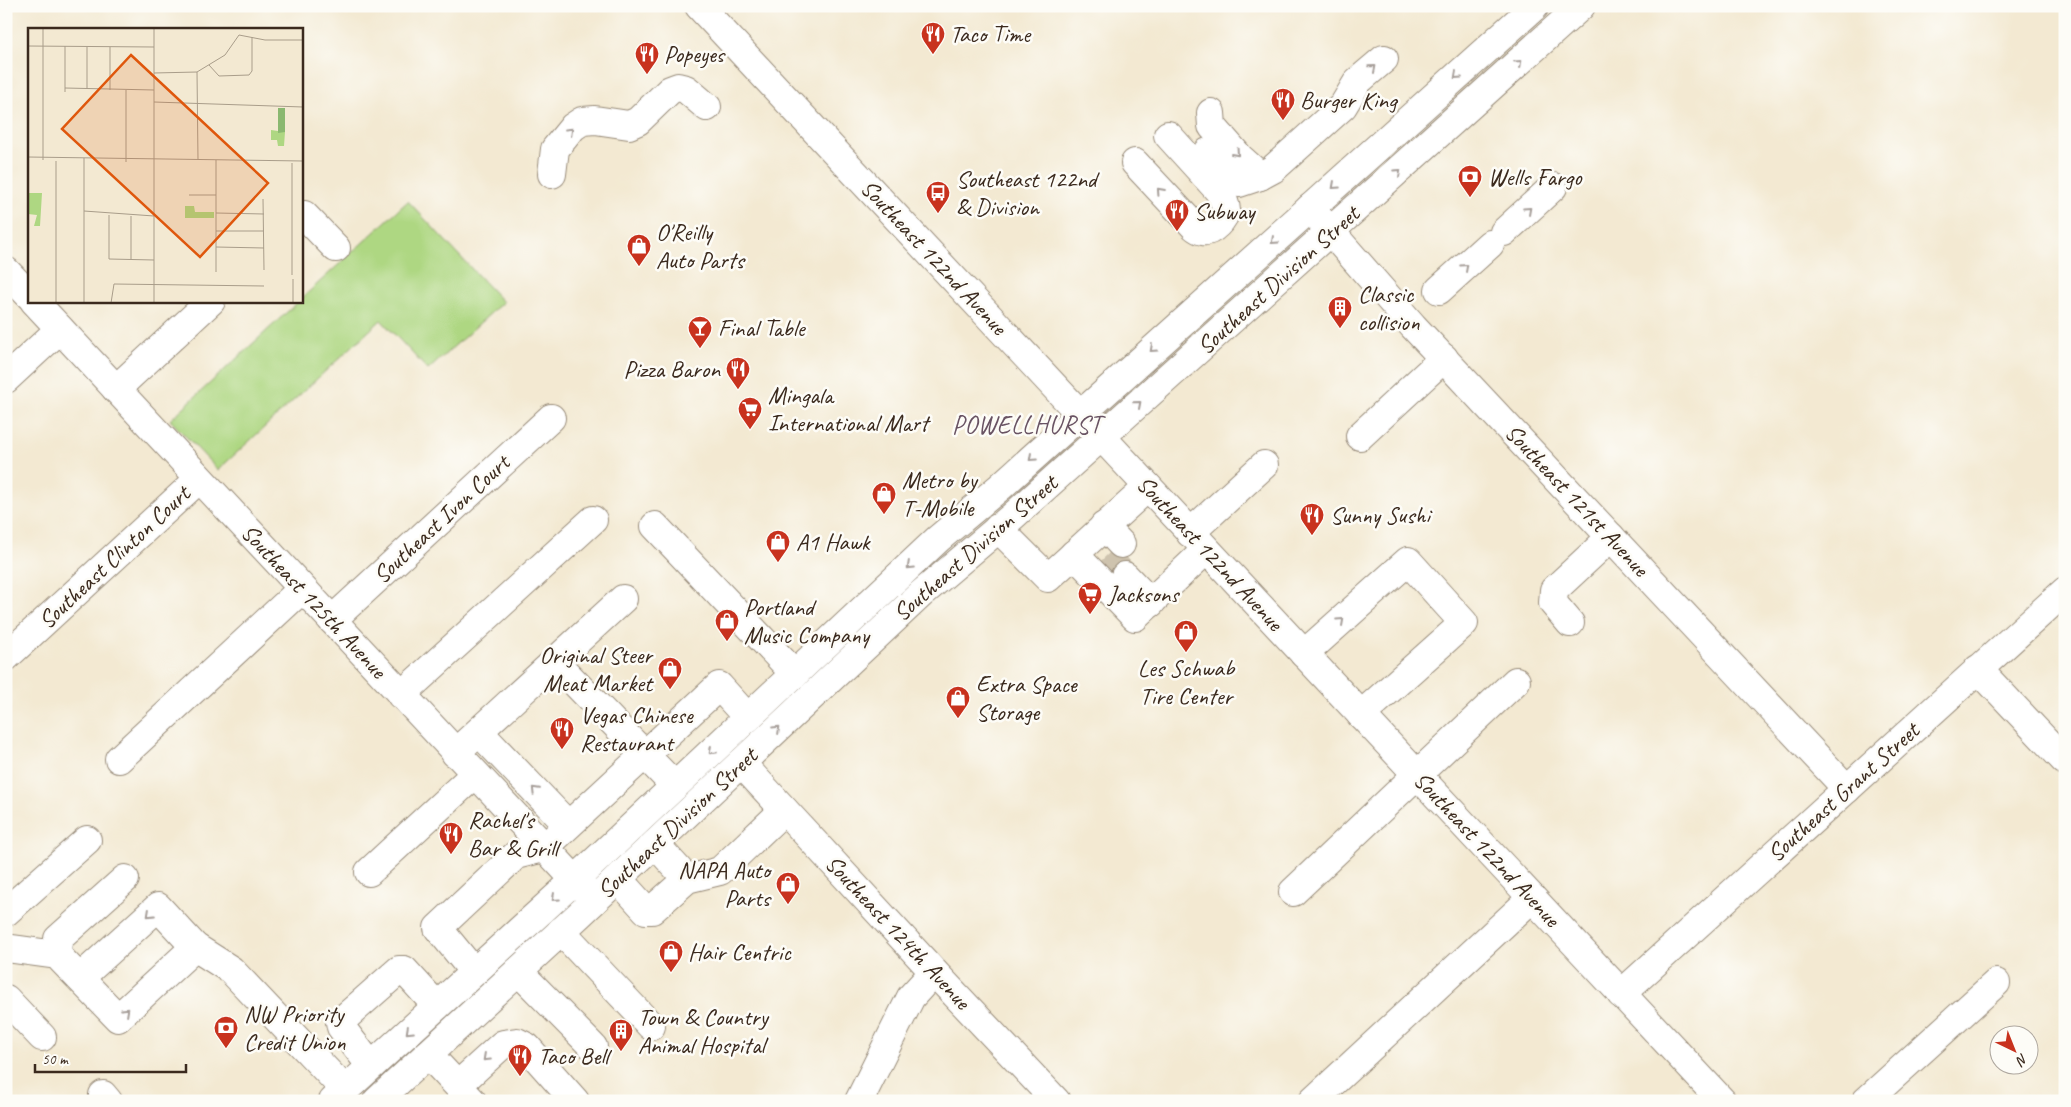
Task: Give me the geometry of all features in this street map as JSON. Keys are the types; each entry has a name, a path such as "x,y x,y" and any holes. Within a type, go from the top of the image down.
{"main road":[{"name":"Southeast 122nd Avenue","path":"699,6 1722,1101"},
{"name":"Southeast Division Street","path":"339,1096 575,880 938,539 1000,487 1535,6"},
{"name":"Southeast Division Street","path":"377,1101 618,879 921,594 1332,232 1581,6"},
{"path":"1135,163 1195,227 1202,232 1208,231 1222,219 1226,209 1223,198 1176,131 1239,183 1260,176 1273,169 1343,106 1358,81 1384,59"},
{"path":"552,174 555,149 573,127 582,121 595,120 629,125 638,121 670,90 678,87 686,89 707,106"},
{"path":"1211,113 1212,126 1240,158 1260,176"},
{"path":"1440,290 1553,187"},
{"name":"Southeast 121st Avenue","path":"1310,208 1413,326 1847,789"},
{"path":"302,216 304,214 336,248"},
{"path":"6,271 28,294"},
{"name":"Southeast 125th Avenue","path":"35,302 594,901"},
{"path":"116,389 210,302"},
{"path":"6,379 60,329"},
{"path":"1360,436 1444,358"},
{"name":"Southeast Ivon Court","path":"332,620 551,418"},
{"path":"1099,544 1135,617 1158,596 1198,541 1264,465"},
{"name":"Southeast Clinton Court","path":"6,657 199,479"},
{"path":"998,528 1048,578 1099,544 1148,487"},
{"path":"401,695 593,520"},
{"path":"655,526 794,674"},
{"path":"1570,623 1553,603 1554,590 1611,538"},
{"path":"1304,654 1408,561 1464,623 1362,715"},
{"path":"1132,570 1158,596"},
{"path":"119,759 302,589"},
{"name":"Southeast Grant Street","path":"1621,994 2065,591"},
{"path":"455,753 624,599"},
{"path":"555,662 675,786"},
{"path":"1978,669 2065,761"},
{"path":"1293,892 1516,681"},
{"path":"474,972 438,928 516,855 544,848 718,686 748,718 740,736 739,751 741,763"},
{"path":"479,732 568,825"},
{"name":"Southeast 124th Avenue","path":"741,763 1056,1101"},
{"path":"369,872 474,774"},
{"path":"618,879 648,911 652,910 687,879 720,871 784,810"},
{"path":"6,912 86,840"},
{"path":"655,844 687,879"},
{"path":"57,955 58,939 125,879"},
{"path":"1313,1101 1532,898"},
{"path":"80,978 158,906 195,947 231,970 339,1096"},
{"path":"6,922 10,956 57,955 118,1018 195,947"},
{"path":"561,931 652,1026"},
{"path":"371,1066 341,1027 340,1022 399,970 404,970 436,1006"},
{"path":"518,971 593,1047"},
{"path":"859,1101 911,997 934,972"},
{"path":"1866,1101 1996,983"},
{"path":"6,999 42,1037"},
{"path":"428,1054 465,1093 503,1044 517,1042 527,1047 575,1101"}],"green space":[{"path":"408,201 503,302 428,370 381,320 218,470 170,420 298,302 302,302 302,298"}],"tunnel":[{"path":"1106,556 1125,576"}],"place":[{"name":"Taco Time","path":"933,55"},
{"name":"Popeyes","path":"647,75"},
{"name":"Burger King","path":"1283,121"},
{"name":"Wells Fargo","path":"1470,198"},
{"name":"Southeast 122nd & Division","path":"938,214"},
{"name":"Subway","path":"1177,232"},
{"name":"O'Reilly Auto Parts","path":"639,267"},
{"name":"Classic collision","path":"1340,329"},
{"name":"Final Table","path":"700,349"},
{"name":"Pizza Baron","path":"738,390"},
{"name":"Mingala International Mart","path":"750,430"},
{"name":"Metro by T-Mobile","path":"884,515"},
{"name":"Sunny Sushi","path":"1312,536"},
{"name":"A1 Hawk","path":"778,563"},
{"name":"Jacksons","path":"1090,615"},
{"name":"Portland Music Company","path":"727,642"},
{"name":"Les Schwab Tire Center","path":"1186,653"},
{"name":"Original Steer Meat Market","path":"670,690"},
{"name":"Extra Space Storage","path":"958,719"},
{"name":"Vegas Chinese Restaurant","path":"562,750"},
{"name":"Rachel's Bar & Grill","path":"451,855"},
{"name":"NAPA Auto Parts","path":"788,905"},
{"name":"Hair Centric","path":"671,973"},
{"name":"NW Priority Credit Union","path":"226,1049"},
{"name":"Town & Country Animal Hospital","path":"621,1052"},
{"name":"Taco Bell","path":"520,1077"}],"district":[{"name":"POWELLHURST","path":"1027,424"}]}
